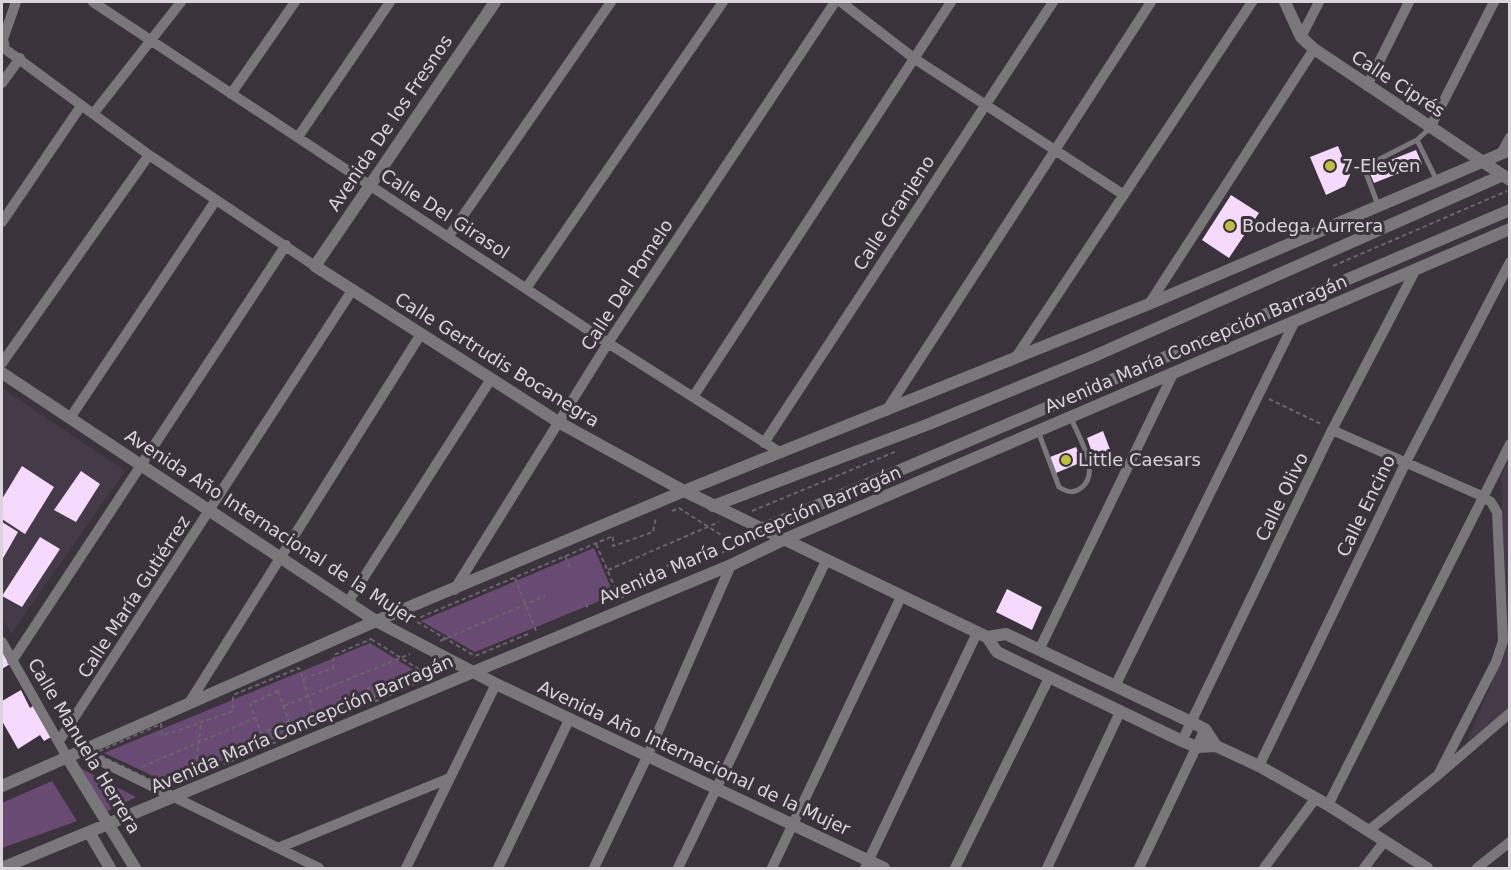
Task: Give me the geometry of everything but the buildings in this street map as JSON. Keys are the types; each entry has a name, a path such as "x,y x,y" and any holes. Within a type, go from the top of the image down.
{"street":[{"name":"Calle Gertrudis Bocanegra","path":"16,2 3,39 5,49 149,155 315,266 560,423 713,506 982,635 998,652 1049,678 1182,741 1197,747 1216,746 1258,766 1328,805 1427,868"},
{"name":"Calle Del Girasol","path":"93,2 527,287 608,343 781,453"},
{"path":"93,114 153,41 181,2"},
{"path":"231,94 295,2"},
{"path":"298,137 390,2"},
{"name":"Avenida De los Fresnos","path":"315,266 495,2"},
{"path":"449,236 611,2"},
{"path":"527,287 723,2"},
{"name":"Calle Del Pomelo","path":"454,590 608,343 835,2"},
{"path":"841,2 915,59 1124,195"},
{"path":"693,397 951,2"},
{"name":"Calle Granjeno","path":"764,443 1053,2"},
{"path":"886,411 1151,2"},
{"path":"1016,357 1251,2"},
{"name":"Calle Ciprés","path":"1286,2 1301,37 1314,49 1367,86 1484,160 1506,177"},
{"path":"1301,37 1319,2"},
{"path":"1367,86 1410,2"},
{"path":"1431,126 1494,2"},
{"path":"1149,303 1314,49"},
{"path":"2,83 20,58"},
{"path":"2,222 81,106"},
{"path":"2,786 376,621 684,491 1149,303 1505,152 1509,137"},
{"path":"2,363 149,155"},
{"name":"Avenida María Concepción Barragán","path":"713,506 930,424 1092,357 1506,177"},
{"path":"70,418 216,200"},
{"name":"Avenida María Concepción Barragán","path":"762,530 1509,210"},
{"name":"Avenida María Concepción Barragán","path":"2,868 731,565 783,540 1509,229"},
{"path":"12,661 286,245"},
{"name":"Calle Encino","path":"1258,766 1405,464 1509,262"},
{"name":"Calle Olivo","path":"1182,741 1332,430 1416,269"},
{"name":"Calle María Gutiérrez","path":"59,741 353,289"},
{"path":"1115,686 1295,321"},
{"path":"189,703 421,334"},
{"name":"Avenida Año Internacional de la Mujer","path":"2,373 376,621 496,684 793,825 867,865 884,868"},
{"path":"1039,650 1173,374"},
{"path":"348,602 491,379"},
{"path":"1332,430 1484,497 1495,507 1498,518 1503,641 1496,662 1438,775"},
{"path":"1328,805 1509,444"},
{"path":"678,868 826,561"},
{"path":"594,868 647,757 731,565"},
{"path":"772,868 901,597"},
{"name":"Calle Gertrudis Bocanegra","path":"982,635 1006,634 1205,729"},
{"path":"867,865 982,635"},
{"name":"Calle Manuela Herrera","path":"2,642 67,757 135,868"},
{"path":"955,868 1049,678"},
{"path":"406,868 496,684"},
{"path":"1047,868 1120,712"},
{"path":"1368,831 1438,775 1509,713"},
{"path":"498,868 570,718"},
{"path":"1205,729 1216,746"},
{"path":"1139,868 1205,729"},
{"path":"80,751 130,772 173,798 319,868"},
{"path":"278,848 450,778"},
{"path":"1264,868 1315,799"},
{"path":"89,832 110,868"},
{"path":"1364,868 1384,842"},
{"path":"1477,868 1509,842"}],"lane":[{"path":"1378,206 1366,166 1418,140 1431,126"},
{"path":"1418,140 1437,181"},
{"path":"1038,431 1059,487 1072,492 1079,490 1086,484 1090,467 1071,418"}],"path":[{"path":"1258,394 1332,430"},
{"path":"608,570 707,526 765,507"},
{"path":"671,512 679,508 721,535 727,550 700,563"},
{"path":"515,578 536,631 475,656 414,620 613,536 613,546 653,532 654,518 662,514"},
{"path":"596,544 620,597"},
{"path":"566,556 570,567"},
{"path":"609,602 623,597 625,584 681,560 683,571 692,567"},
{"path":"284,706 545,596"},
{"path":"586,603 588,610"},
{"path":"303,679 333,668 334,655 370,639 430,677 374,702 376,685 323,712 321,723 317,725 168,788 130,772 95,753 161,724 162,736 233,711 233,695 299,668 317,725"},
{"path":"278,691 284,706 289,720 261,733 250,704 278,691"},
{"path":"130,772 255,718"},
{"path":"195,776 201,722"}],"shaded area":[{"path":"2,388 125,471 11,634 2,616"},
{"path":"1509,459 1509,707 1464,749 1505,652 1501,477"},
{"path":"594,548 614,595 475,652 421,621"},
{"path":"370,643 425,677 168,783 104,753"},
{"path":"80,768 136,797 106,812"},
{"path":"52,781 77,821 2,848 2,803"}],"place":[{"name":"7-Eleven","path":"1330,166"},
{"name":"Bodega Aurrera","path":"1230,226"},
{"name":"Little Caesars","path":"1066,460"}]}
